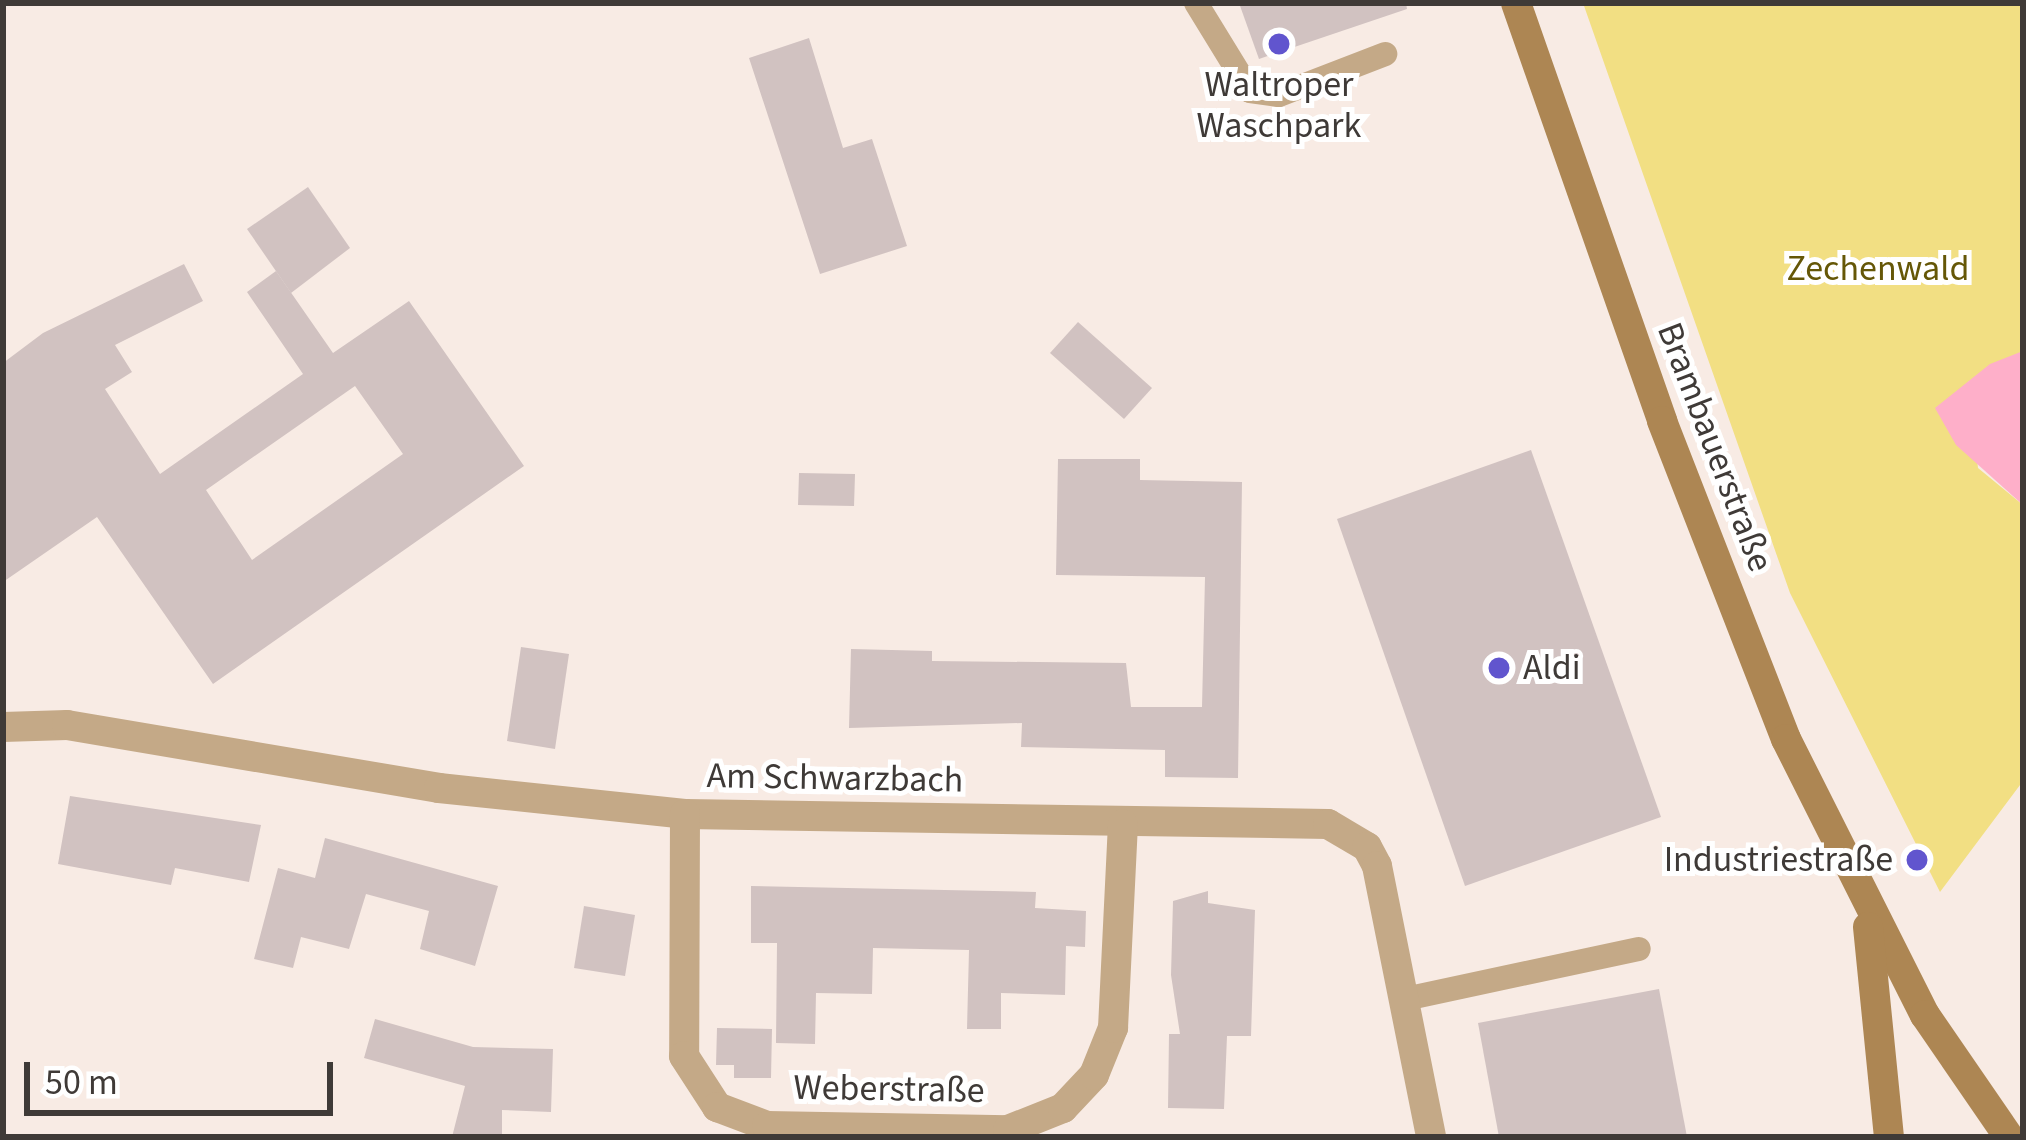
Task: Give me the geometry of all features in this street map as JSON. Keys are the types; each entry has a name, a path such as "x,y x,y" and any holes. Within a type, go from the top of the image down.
{"main road":[{"name":"Brambauerstraße","path":"1516,3 1662,421 1786,739 1866,909 1925,1015 2008,1137"},
{"name":"Brambauerstraße","path":"1866,909 1889,1137"}],"street":[{"name":"Am Schwarzbach","path":"3,727 67,725 439,788 686,814 1123,824 1264,818 1350,834 1377,866 1431,1137"},
{"name":"Weberstraße","path":"686,814 684,1056 717,1107 767,1126 1008,1130 1063,1108 1094,1075 1113,1028 1123,824"}],"lane":[{"path":"1196,3 1250,91 1279,95 1385,54"},
{"path":"1405,999 1639,950"}],"green space":[{"name":"Zechenwald","path":"1583,3 2023,3 2023,351 1968,382 1978,468 2023,505 2023,781 1940,892 1790,593"}],"shaded area":[{"path":"2023,351 2023,505 1956,445 1935,408 1990,364"}],"building":[{"name":"Waltroper Waschpark","path":"1239,3 1406,3 1407,9 1259,59"},
{"path":"809,38 843,148 872,139 907,246 820,274 749,58"},
{"path":"308,187 350,248 291,293 247,229"},
{"path":"184,264 203,301 115,345 132,372 105,389 160,474 303,374 247,292 276,271 333,353 409,301 524,466 213,684 97,517 3,582 3,363 43,333","holes":["355,386 403,454 252,560 206,490"]},
{"path":"1078,322 1152,388 1124,419 1050,353"},
{"name":"Aldi","path":"1531,450 1661,817 1465,886 1337,519"},
{"path":"1058,459 1140,459 1140,480 1242,482 1238,778 1165,777 1165,750 1021,747 1022,723 849,728 851,649 932,651 932,661 1126,663 1131,707 1202,707 1205,577 1056,575"},
{"path":"799,473 855,474 854,506 798,505"},
{"path":"521,647 569,654 555,749 507,741"},
{"path":"70,796 261,825 249,882 175,868 171,885 58,864"},
{"path":"325,838 498,886 475,966 420,949 429,911 366,894 349,949 301,937 293,968 254,959 278,868 315,878"},
{"path":"751,886 1036,892 1035,908 1086,911 1085,947 1066,946 1065,995 1001,993 1001,1029 967,1029 969,950 873,948 872,994 816,993 815,1044 776,1043 777,943 751,943"},
{"path":"1208,891 1208,903 1255,910 1251,1036 1227,1036 1224,1109 1168,1108 1169,1034 1180,1034 1171,975 1173,901"},
{"path":"584,906 635,915 625,976 574,968"},
{"path":"1659,989 1687,1137 1499,1137 1478,1023"},
{"path":"375,1019 473,1047 553,1049 551,1112 502,1110 502,1137 452,1137 465,1086 364,1058"},
{"path":"717,1028 772,1029 771,1078 734,1078 734,1065 716,1065"}],"place":[{"name":"Waltroper Waschpark","path":"1279,44"},
{"name":"Aldi","path":"1499,668"},
{"name":"Industriestraße","path":"1917,860"}]}
